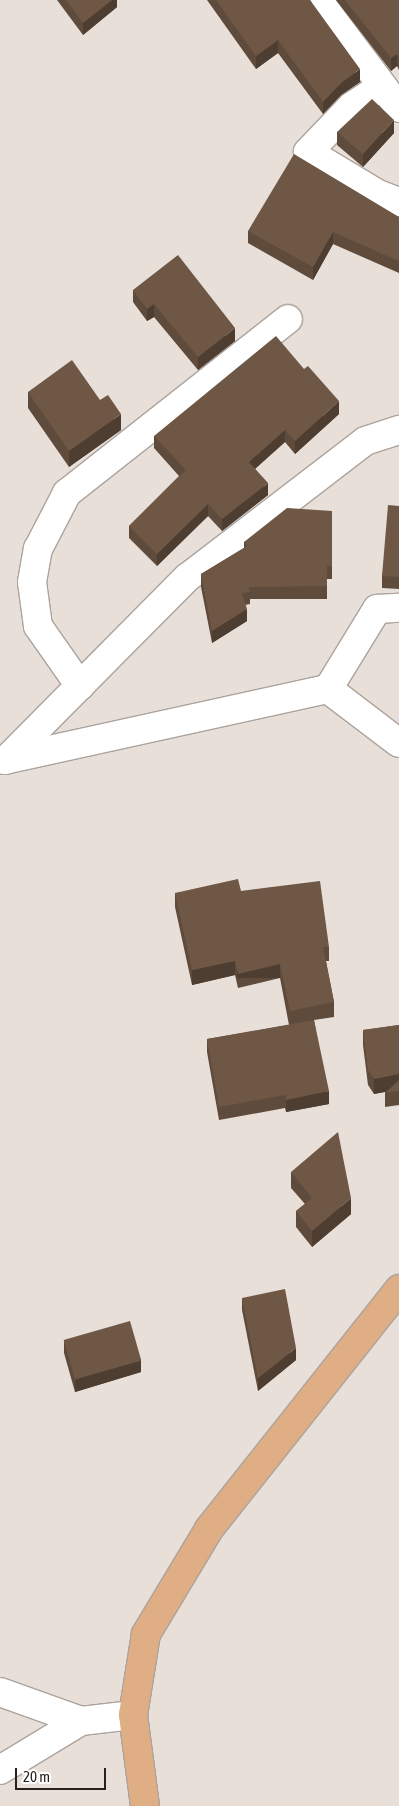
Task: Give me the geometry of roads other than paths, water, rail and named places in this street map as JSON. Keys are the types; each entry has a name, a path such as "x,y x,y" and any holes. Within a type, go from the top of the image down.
{"main road":[{"path":"146,1806 133,1716 146,1634 209,1529 399,1289"}],"street":[{"path":"318,0 399,108"},
{"path":"382,86 352,106 308,152 378,194 399,202"},
{"path":"80,686 38,626 32,582 38,549 68,493 288,319"},
{"path":"3,760 80,686 188,577 365,441 399,430"},
{"path":"3,760 328,689 377,609 399,608"},
{"path":"328,689 399,743"},
{"path":"0,1692 81,1721 133,1716"},
{"path":"0,1770 81,1721"}]}
